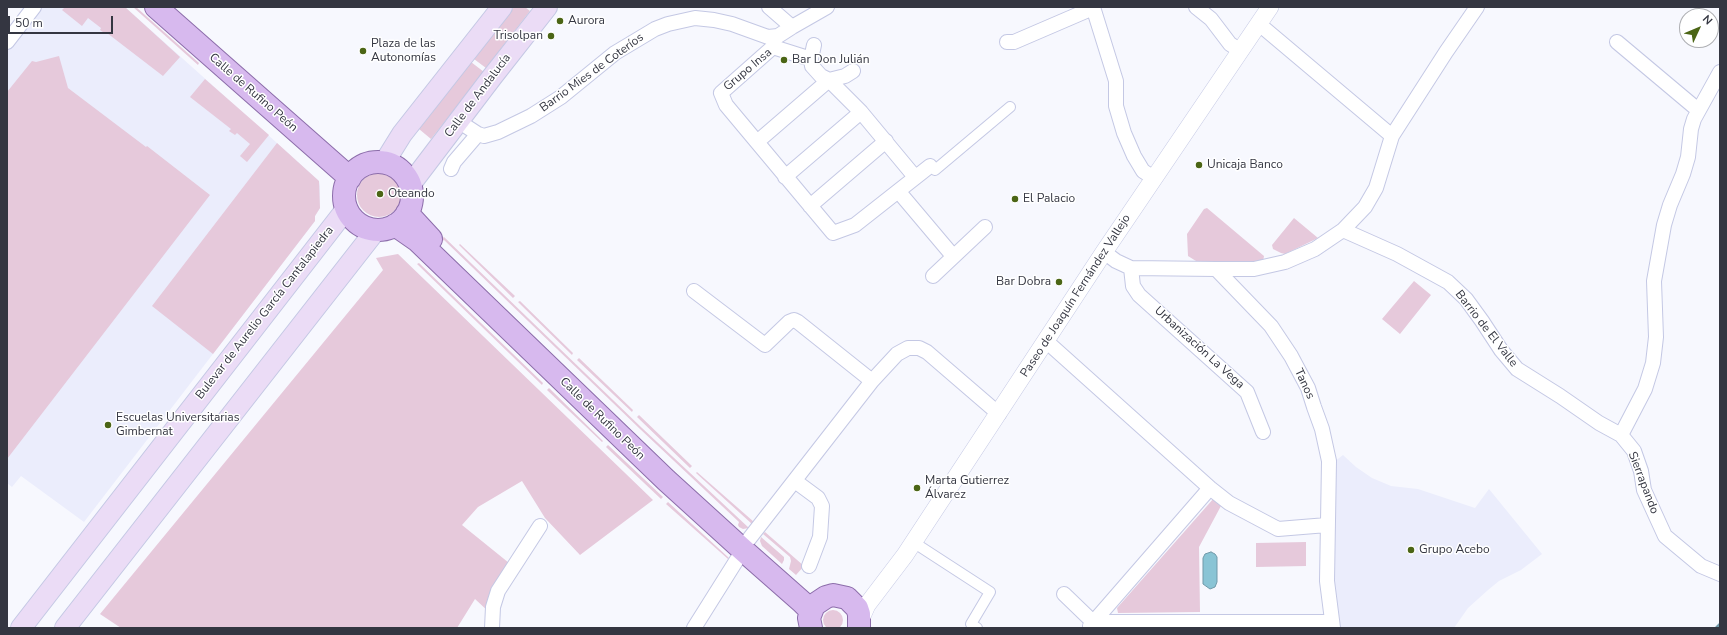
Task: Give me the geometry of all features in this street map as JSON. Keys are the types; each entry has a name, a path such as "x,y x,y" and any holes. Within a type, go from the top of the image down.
{"main road":[{"name":"Calle de Rufino Peón","path":"156,7 354,174"},
{"name":"Calle de Rufino Peón","path":"176,7 354,174"},
{"path":"384,163 399,138 502,7"},
{"name":"Calle de Andalucía","path":"410,185 547,7"},
{"path":"65,628 393,223 412,196 410,185 403,173 397,168 384,163 370,164 354,174 345,192 347,208 358,223 393,223"},
{"name":"Bulevar de Aurelio García Cantalapiedra","path":"21,628 347,208"},
{"name":"Calle de Rufino Peón","path":"393,223 418,241 660,474 746,544 777,579 814,613"},
{"path":"814,613 833,595 847,598 857,608 859,625"}],"street":[{"path":"7,42 34,7"},
{"path":"769,7 792,26"},
{"name":"Barrio Mies de Coteríos","path":"481,135 498,132 531,116 561,97 630,44 655,29 668,24 695,18 714,20 732,24 768,37 778,36 792,26 827,7"},
{"path":"1196,7 1211,19 1230,44 1241,51"},
{"name":"Paseo de Joaquín Fernández Vallejo","path":"859,625 867,605 913,542 999,414 1104,252 1270,7"},
{"path":"1104,252 1116,261 1131,268 1254,269 1285,262 1315,249 1343,230 1365,207 1374,194 1384,166 1392,136 1477,7"},
{"path":"1008,42 1014,42 1093,8 1116,81 1116,106 1124,133 1143,172 1154,178"},
{"path":"1258,24 1392,136"},
{"path":"1617,42 1698,110"},
{"name":"Grupo Insa","path":"916,177 862,112 829,80 821,76 812,66 812,52 773,47 721,93 726,105 833,233 855,225 899,192 916,177 932,168"},
{"path":"757,142 829,80 845,76 853,71"},
{"path":"1621,435 1645,389 1653,363 1656,337 1654,281 1670,205 1683,174 1688,157 1690,129 1698,110 1720,72"},
{"path":"932,168 1010,107"},
{"path":"785,176 862,112"},
{"path":"451,169 454,162 481,135 458,121"},
{"path":"810,206 886,141"},
{"path":"899,192 953,256"},
{"path":"933,276 986,227"},
{"name":"Barrio de El Valle","path":"1343,230 1397,254 1448,282 1466,299 1501,350 1518,369 1599,423 1621,435"},
{"name":"Urbanización La Vega","path":"1131,268 1133,286 1139,295 1247,392 1263,432"},
{"name":"Tanos","path":"1216,269 1271,326 1291,356 1308,388 1322,429 1329,461 1327,581 1332,625"},
{"path":"694,291 765,345 789,322 794,320 798,322 872,381"},
{"path":"1046,341 1210,488 1230,502 1278,529 1327,525"},
{"path":"694,628 746,544 872,381 897,354 908,348 920,348 927,352 999,414"},
{"name":"Sierrapando","path":"1621,435 1634,452 1641,471 1644,490 1665,536 1701,566 1720,574"},
{"path":"794,481 818,498 822,506 820,537 809,566"},
{"path":"1090,625 1210,488"},
{"path":"492,628 493,607 498,591 540,526"},
{"path":"913,542 990,592 971,624 977,628"},
{"path":"847,598 862,595 879,588"},
{"path":"1064,594 1090,625"},
{"path":"1090,625 1332,625"}],"shaded area":[{"path":"42,7 125,7 319,181 320,186 320,208 315,216 315,221 84,522 21,476 12,487 7,483 7,51"},
{"path":"65,7 125,7 180,57 163,76 107,33 106,34 100,30 101,28 88,18 82,26 62,10"},
{"path":"133,7 136,7 199,63 198,65"},
{"path":"514,7 525,7 530,11 486,68 474,59"},
{"path":"59,56 68,88 146,147 147,146 210,195 7,459 7,92 32,61 36,62"},
{"path":"471,62 484,72 431,139 419,129"},
{"path":"205,79 269,135 247,162 240,156 250,144 237,133 235,135 229,131 231,129 190,97"},
{"path":"277,143 319,181 320,208 315,216 315,221 213,354 152,306"},
{"path":"375,173 383,173 388,174 395,179 400,186 400,204 395,211 388,216 375,217 367,214 360,207 357,199 357,191 360,183 367,176"},
{"path":"1207,208 1264,256 1263,262 1236,263 1196,261 1188,256 1187,234 1204,209"},
{"path":"1294,218 1318,238 1285,254 1273,249 1272,245"},
{"path":"444,237 642,428 749,528 743,529 739,527 739,522 444,240 441,242 439,241"},
{"path":"460,244 515,296 513,298 459,245"},
{"path":"398,254 653,500 580,555 545,518 522,481 478,507 462,525 514,567 489,612 475,599 457,628 121,628 100,614 383,270 376,258"},
{"path":"419,263 543,383 542,385 417,264"},
{"path":"1414,281 1431,295 1400,334 1382,319"},
{"path":"520,301 573,353 572,355 518,302"},
{"path":"579,358 633,410 632,412 577,360"},
{"path":"549,388 603,441 602,442 547,390"},
{"path":"639,415 692,466 690,468 637,417"},
{"path":"608,445 663,497 661,499 606,447"},
{"path":"1343,455 1356,467 1372,478 1391,486 1418,489 1475,508 1489,489 1542,554 1521,570 1499,581 1488,590 1468,608 1454,628 1341,628 1333,582 1334,462"},
{"path":"697,472 754,522 752,524 696,473"},
{"path":"1214,498 1222,504 1199,547 1200,612 1118,613 1117,608"},
{"path":"668,502 729,558 728,559 666,504"},
{"path":"765,532 804,566 796,575 789,569 791,561 790,557 763,534"},
{"path":"761,537 784,557 782,564 762,546 760,541"},
{"path":"1306,542 1306,566 1256,567 1256,543"},
{"path":"833,610 840,613 843,620 840,627 833,630 826,627 823,620 826,613"}],"water":[{"path":"1211,552 1217,557 1217,582 1215,587 1210,589 1203,584 1203,558 1205,554"}],"waterway":[{"path":"1717,628 1720,625"}],"place":[{"name":"Aurora","path":"560,21"},
{"name":"Trisolpan","path":"551,36"},
{"name":"Plaza de las Autonomías","path":"363,51"},
{"name":"Bar Don Julián","path":"784,60"},
{"name":"Unicaja Banco","path":"1199,165"},
{"name":"Oteando","path":"380,194"},
{"name":"El Palacio","path":"1015,199"},
{"name":"Bar Dobra","path":"1059,282"},
{"name":"Escuelas Universitarias Gimbernat","path":"108,425"},
{"name":"Marta Gutierrez Álvarez","path":"917,488"},
{"name":"Grupo Acebo","path":"1411,550"}]}
